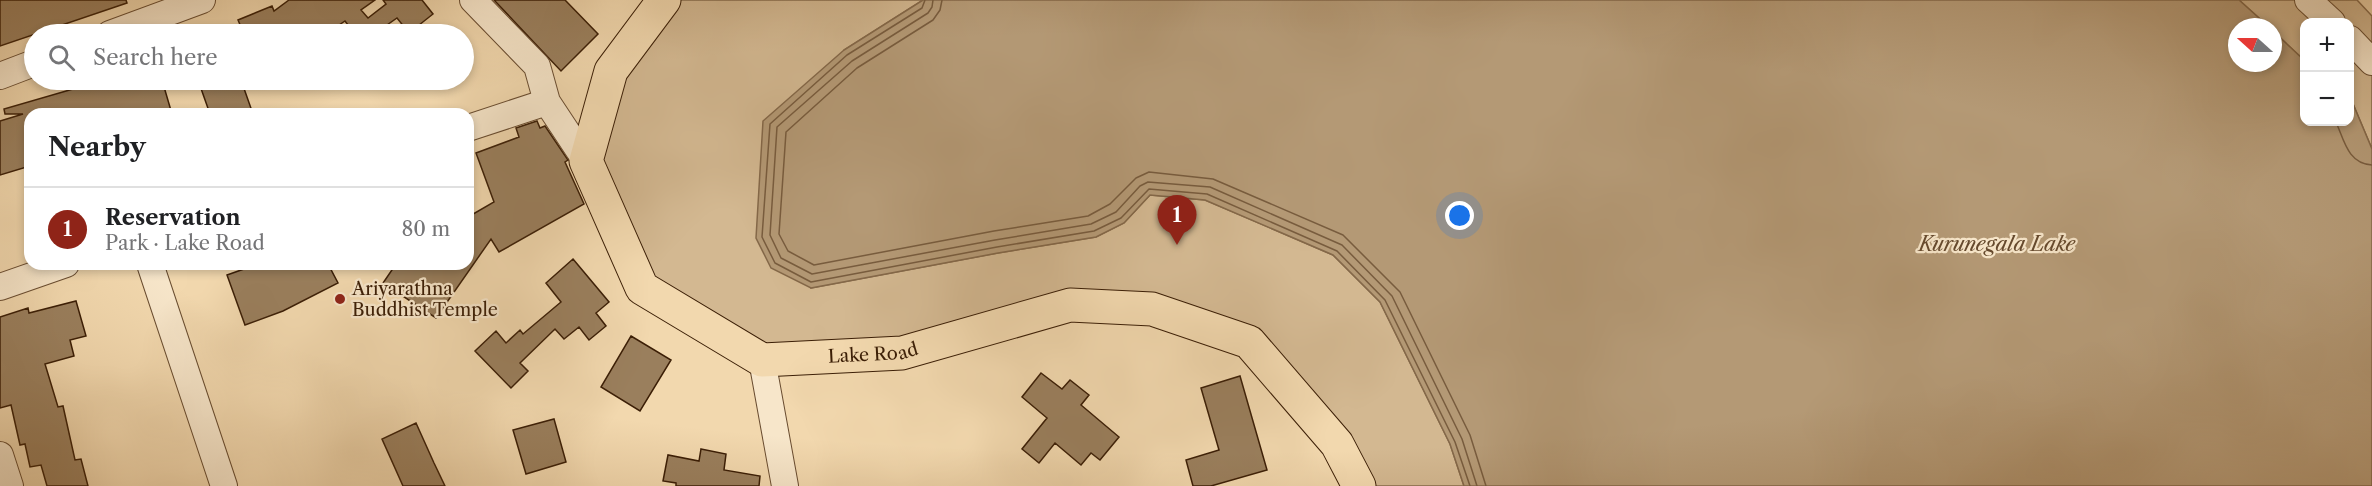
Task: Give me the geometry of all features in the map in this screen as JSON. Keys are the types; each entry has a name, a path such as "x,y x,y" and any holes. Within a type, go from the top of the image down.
{"main road":[{"path":"658,2 611,71 586,161 642,288 762,360"},
{"name":"Lake Road","path":"762,360 902,353 1070,305 1152,309 1249,342 1337,444 1359,486"}],"street":[{"path":"137,24 202,0"},
{"path":"473,0 537,66 547,102 586,161"},
{"path":"2308,0 2328,18"},
{"path":"0,76 24,67"},
{"path":"474,126 547,102"},
{"path":"0,287 49,270"},
{"path":"152,270 224,486"},
{"path":"762,360 785,486"},
{"path":"0,455 10,486"}],"shaded area":[{"path":"664,0 923,0 844,50 811,288 1096,237 1124,223 1150,195 1205,200 1333,255 1380,302 1450,444 1464,486 1359,486 1249,342 1070,305 902,353 762,360 642,288 586,161"},
{"path":"2239,0 2357,0 2372,16 2372,149 2354,106 2354,18 2300,18 2300,56 2282,39 2282,18 2259,18"}],"water":[{"name":"Kurunegala Lake","path":"923,0 2239,0 2259,18 2228,18 2228,72 2282,72 2282,39 2300,56 2300,126 2354,126 2354,106 2372,149 2372,486 1464,486 1450,444 1380,302 1333,255 1205,200 1150,195 1124,223 1096,237 811,288 771,268 756,238 763,121 844,50"}],"building":[{"path":"0,0 126,0 127,3 65,24 24,24 24,38 0,46"},
{"path":"289,0 375,0 361,10 368,18 386,4 383,0 422,0 433,14 420,24 402,24 397,18 388,24 347,24 345,21 341,24 240,24 238,20 272,6 274,11"},
{"path":"494,0 565,0 598,34 561,71"},
{"path":"70,90 165,90 170,108 24,108 24,168 0,175 0,121 23,114 5,114 4,109"},
{"path":"202,90 245,90 251,108 208,108"},
{"path":"537,121 540,128 545,126 568,160 565,162 584,204 499,252 491,239 474,263 474,214 494,202 476,153 519,137 516,128"},
{"path":"573,259 609,302 596,313 606,326 589,340 579,327 564,339 555,329 520,363 528,371 511,388 475,351 496,331 506,343 520,330 523,334 561,302 546,283"},
{"path":"241,270 331,270 338,283 283,311 245,325 227,275"},
{"path":"392,270 469,270 436,318 383,283"},
{"path":"76,301 86,336 70,340 74,356 45,364 58,407 63,406 75,460 81,459 88,486 47,486 41,465 30,467 25,444 20,445 11,405 0,408 0,317 28,308 29,313"},
{"path":"631,336 671,360 640,411 601,387"},
{"path":"1041,373 1062,389 1070,380 1089,395 1081,405 1119,437 1100,460 1091,453 1081,465 1055,443 1039,463 1022,449 1047,418 1022,397"},
{"path":"1240,376 1267,470 1211,486 1193,486 1186,460 1219,450 1201,388"},
{"path":"554,419 566,462 526,474 513,430"},
{"path":"416,423 445,486 403,486 382,439"},
{"path":"701,449 726,454 724,470 760,476 759,486 676,486 676,483 663,481 668,455 699,461"}],"place":[{"name":"Reservation","path":"1177,245"},
{"name":"Ariyarathna Buddhist Temple","path":"340,299"}]}
